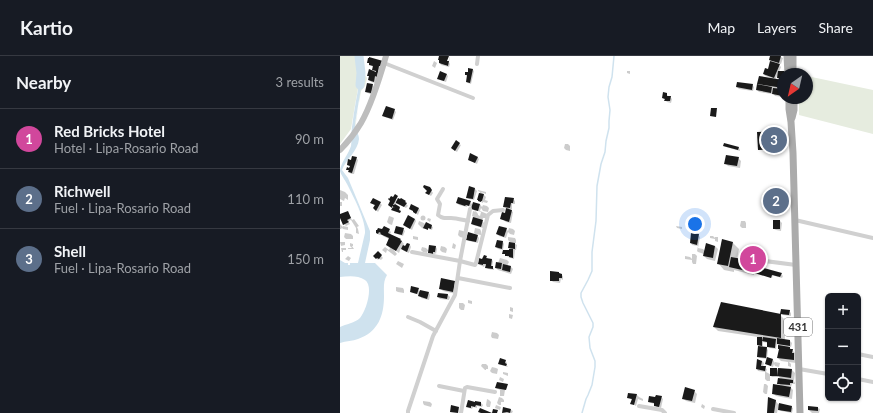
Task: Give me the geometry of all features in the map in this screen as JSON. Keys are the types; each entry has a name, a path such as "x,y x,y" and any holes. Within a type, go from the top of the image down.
{"main road":[{"path":"787,56 788,68"},
{"path":"793,56 793,68"},
{"path":"789,104 791,122"},
{"path":"791,122 794,104"},
{"name":"431","path":"791,122 800,413"}],"street":[{"path":"341,149 359,126 369,107 386,56"},
{"path":"477,64 478,56"},
{"path":"384,63 473,98"},
{"path":"443,189 437,199 440,204 438,215 444,218 468,221"},
{"path":"408,413 429,348 436,331 456,295 460,261 470,209"},
{"path":"412,252 476,265 488,214 493,210 503,210"},
{"path":"795,220 873,238"},
{"path":"757,260 796,265"},
{"path":"458,278 510,288"},
{"path":"408,317 436,331"},
{"path":"861,355 873,357"},
{"path":"799,370 825,374"},
{"path":"861,380 873,382"},
{"path":"438,386 464,391"},
{"path":"461,413 465,388 467,387 495,392"},
{"path":"639,406 662,410 666,413"},
{"path":"713,409 734,413"}],"shaded area":[{"path":"340,56 362,56 363,73 367,78 365,86 361,91 359,103 360,78 351,129 340,144"},
{"path":"813,77 873,90 873,134 799,115 799,104 813,104"}],"water":[{"path":"361,73 362,82 355,124 359,139 354,151 342,170 348,178 370,231 370,240 365,263 375,263 387,275 384,282 383,310 375,328 365,336 358,339 340,343 340,327 360,318 365,310 369,293 368,283 362,278 353,276 340,277 340,260 348,263 348,265 350,265 350,263 358,263 365,233 359,208 340,171 341,165 351,146 353,120"}],"building":[{"path":"439,56 449,56 447,61 449,61 448,66 439,63"},
{"path":"770,56 781,56 779,63 769,60"},
{"path":"369,57 383,61 381,66 379,66 377,77 375,76 374,82 368,80 369,76 367,76 369,69 376,72 372,70 373,66 367,63"},
{"path":"770,61 780,64 774,78 763,74 765,68 768,69"},
{"path":"468,68 473,69 470,83 466,82 467,75 465,75 465,72 468,72"},
{"path":"440,71 447,74 444,81 437,79"},
{"path":"759,76 777,79 777,87 757,84"},
{"path":"737,82 753,84 752,90 736,87"},
{"path":"367,83 373,84 371,93 365,92"},
{"path":"757,84 772,87 771,93 756,90"},
{"path":"773,88 777,88 777,95 772,94"},
{"path":"663,92 667,93 667,96 671,96 670,101 664,101 665,99 662,98"},
{"path":"386,106 395,109 392,119 382,116"},
{"path":"711,108 717,108 716,117 710,116"},
{"path":"784,131 784,149 758,150 757,132"},
{"path":"456,140 460,143 455,151 451,148"},
{"path":"724,143 739,147 738,150 723,146"},
{"path":"470,153 478,157 475,163 468,160"},
{"path":"726,155 739,157 737,166 724,164"},
{"path":"352,156 357,157 352,173 348,172 349,170 346,170 347,167 349,168 350,166 347,165 348,159 351,160"},
{"path":"424,185 430,187 432,190 429,195 425,193 427,191 423,187"},
{"path":"469,186 475,188 473,199 466,198"},
{"path":"479,193 484,194 481,202 477,200"},
{"path":"395,194 398,196 393,205 395,204 400,207 400,213 391,210 393,207 395,208 392,206 392,208 388,205 390,201 388,198 389,199 391,196 393,197"},
{"path":"458,197 471,201 469,206 456,203"},
{"path":"505,197 514,198 510,208 503,207"},
{"path":"373,198 381,202 376,211 373,208 375,205 370,203"},
{"path":"398,198 406,201 405,202 407,203 404,207 396,203"},
{"path":"473,202 480,204 478,211 471,209"},
{"path":"411,204 419,208 416,214 409,209"},
{"path":"506,208 512,210 509,222 500,219 502,212 505,213"},
{"path":"348,211 351,218 347,220 349,222 343,225 340,214"},
{"path":"408,215 415,219 410,229 403,225"},
{"path":"473,217 483,220 481,227 471,224"},
{"path":"773,220 780,220 780,229 773,229"},
{"path":"426,222 432,225 431,229 428,228 428,230 423,228"},
{"path":"384,226 390,229 388,233 401,239 400,240 402,241 396,251 386,245 389,238 380,234 381,233 379,232 378,234 376,233 378,228 382,229"},
{"path":"396,226 404,228 402,235 394,233"},
{"path":"499,226 507,228 504,237 496,234"},
{"path":"468,232 478,235 476,242 466,240"},
{"path":"691,233 699,234 697,245 690,243"},
{"path":"722,239 733,242 728,266 717,264"},
{"path":"497,240 503,241 502,249 495,247"},
{"path":"509,242 515,243 515,249 508,248"},
{"path":"407,243 410,244 407,252 401,249 403,245 405,246"},
{"path":"706,243 715,246 713,258 703,256"},
{"path":"429,245 436,246 433,254 428,253"},
{"path":"513,249 513,258 502,254 503,250"},
{"path":"378,251 382,255 379,259 376,259 373,256"},
{"path":"484,255 487,256 486,258 492,259 491,266 493,266 493,269 485,268 486,264 478,264 479,258 482,259"},
{"path":"731,257 753,261 751,272 729,267"},
{"path":"496,262 502,263 501,269 495,268"},
{"path":"503,264 511,266 510,272 502,270"},
{"path":"753,265 782,273 780,277 772,275 771,278 751,272"},
{"path":"550,271 559,272 562,274 562,278 559,278 559,281 550,281"},
{"path":"441,278 455,281 453,292 439,289"},
{"path":"411,286 419,288 417,294 410,292"},
{"path":"420,290 429,292 427,299 418,296"},
{"path":"438,293 448,294 447,299 437,297"},
{"path":"721,302 781,314 781,338 713,327"},
{"path":"781,309 790,310 789,315 780,314"},
{"path":"757,337 762,337 762,346 757,345"},
{"path":"763,337 776,339 775,348 767,347 767,342 762,341"},
{"path":"777,338 790,340 790,346 777,344"},
{"path":"778,345 793,349 792,353 794,353 794,360 777,358 779,349"},
{"path":"758,346 767,347 766,358 757,357"},
{"path":"767,357 773,359 771,366 765,364"},
{"path":"500,358 506,360 506,366 498,364"},
{"path":"757,359 762,361 761,366 766,366 765,371 756,369"},
{"path":"770,368 777,368 777,376 770,376"},
{"path":"778,368 792,369 791,378 777,376"},
{"path":"778,378 793,380 793,383 790,383 790,385 777,384"},
{"path":"497,382 508,384 506,390 495,388"},
{"path":"773,384 791,387 789,397 772,394"},
{"path":"685,387 695,390 692,401 682,399"},
{"path":"628,393 637,394 634,405 630,404 632,399 627,398"},
{"path":"656,395 662,396 659,407 654,406 654,403 648,402 649,396 655,397"},
{"path":"768,397 776,400 774,413 767,413"},
{"path":"468,400 481,402 481,406 471,406 471,408 466,407"},
{"path":"779,403 792,406 791,412 778,410"},
{"path":"451,405 459,407 458,413 450,412"},
{"path":"808,406 818,407 818,411 808,410"},
{"path":"503,407 511,409 510,413 502,413"},
{"path":"480,408 492,413 478,412"},
{"path":"493,409 498,410 497,413 492,413"}],"waterway":[{"path":"359,56 361,73 360,85"},
{"path":"582,413 592,385 595,361 590,348 589,337 593,323 583,303 581,293 592,271 597,186 609,128 610,110 608,97 614,56"}],"place":[{"name":"Shell","path":"774,140"},
{"name":"Richwell","path":"776,201"},
{"name":"Red Bricks Hotel","path":"753,259"}]}
